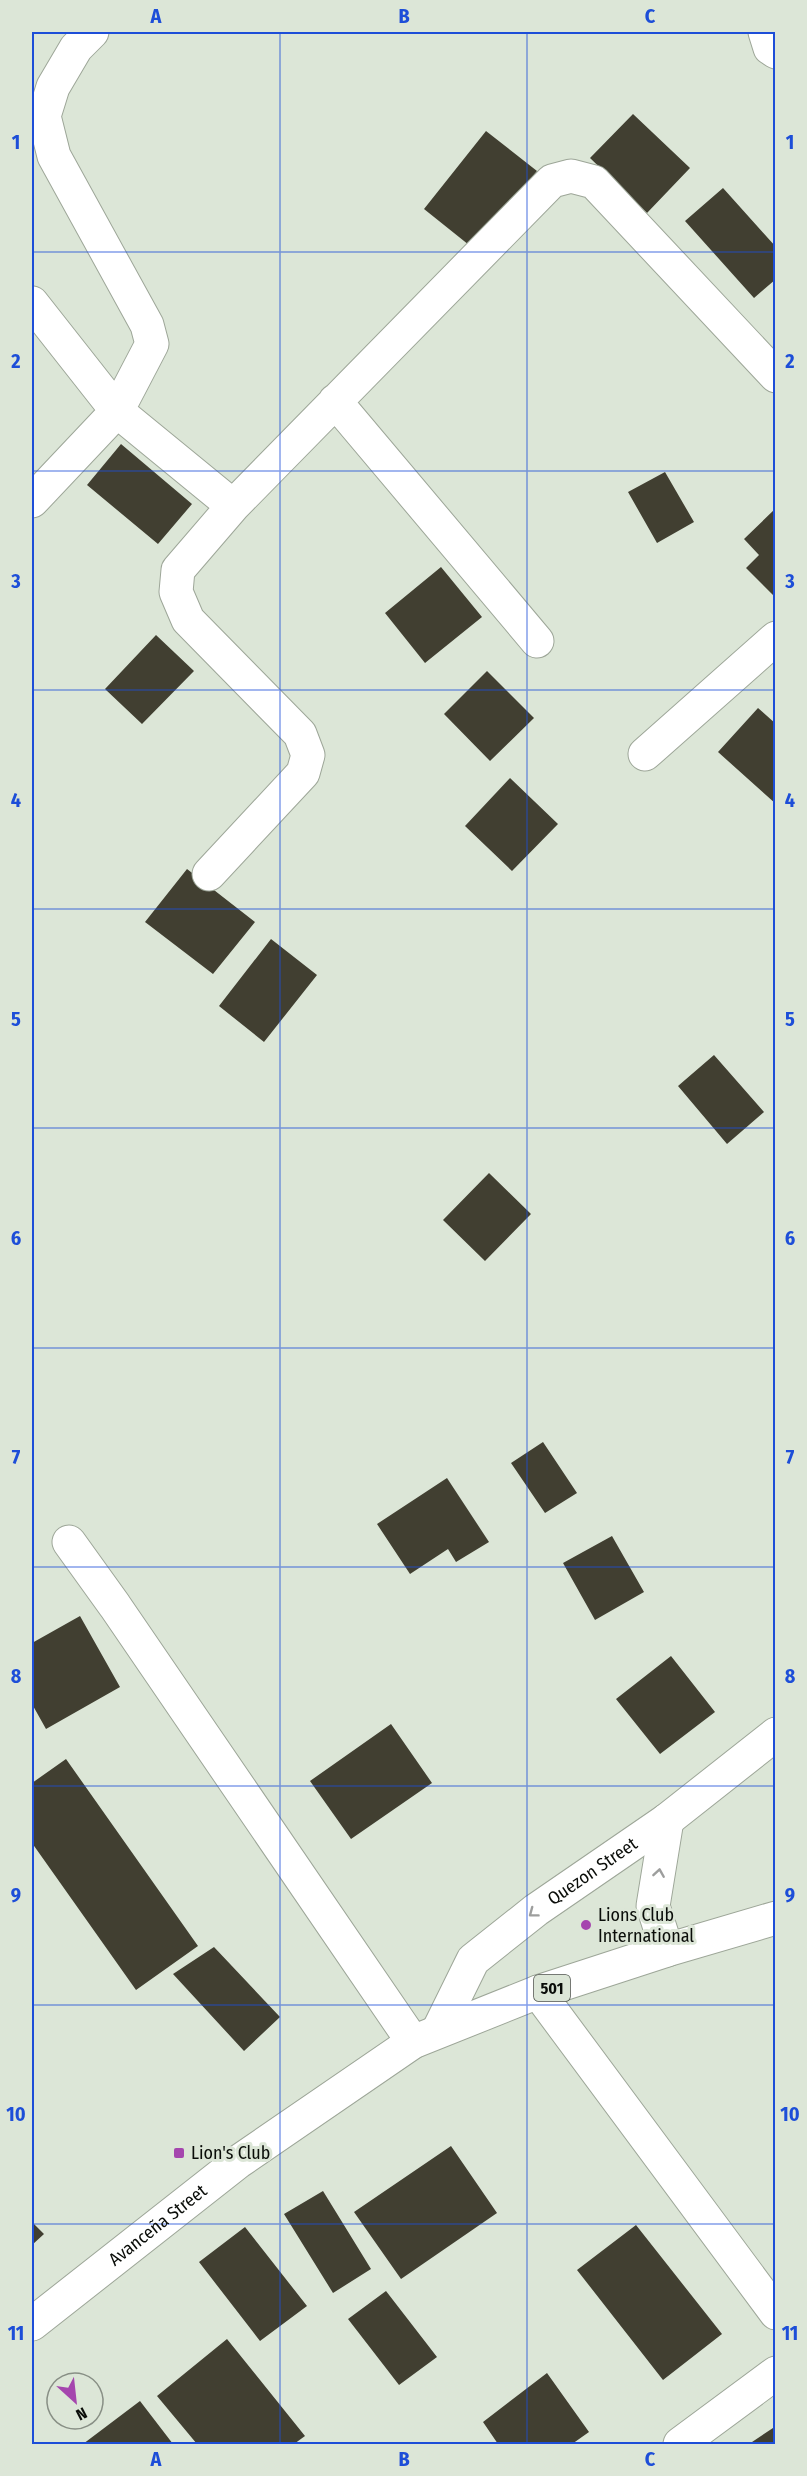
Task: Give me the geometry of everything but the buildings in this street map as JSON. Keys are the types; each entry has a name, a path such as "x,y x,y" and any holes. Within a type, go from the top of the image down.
{"street":[{"path":"32,501 117,411 152,344 147,325 54,156 44,116 53,87 76,48 92,32"},
{"path":"765,32 770,48 776,52"},
{"path":"209,874 303,773 308,755 300,734 188,620 176,592 178,570 233,506 552,181 572,176 594,182 776,376"},
{"path":"32,303 117,411 233,506"},
{"path":"335,401 537,641"},
{"path":"645,754 776,638"},
{"path":"69,1542 426,2036"},
{"name":"Quezon Street","path":"426,2036 474,1960 536,1910 667,1820 776,1734"},
{"path":"667,1820 653,1906 667,1950"},
{"name":"501","path":"426,2036 538,1992 667,1950 776,1918"},
{"path":"538,1992 776,2313"},
{"name":"Avanceña Street","path":"32,2324 238,2162 426,2036"},
{"path":"680,2445 776,2373"}],"place":[{"name":"Lions Club International","path":"586,1925"},
{"name":"Lion's Club","path":"179,2153"}]}
